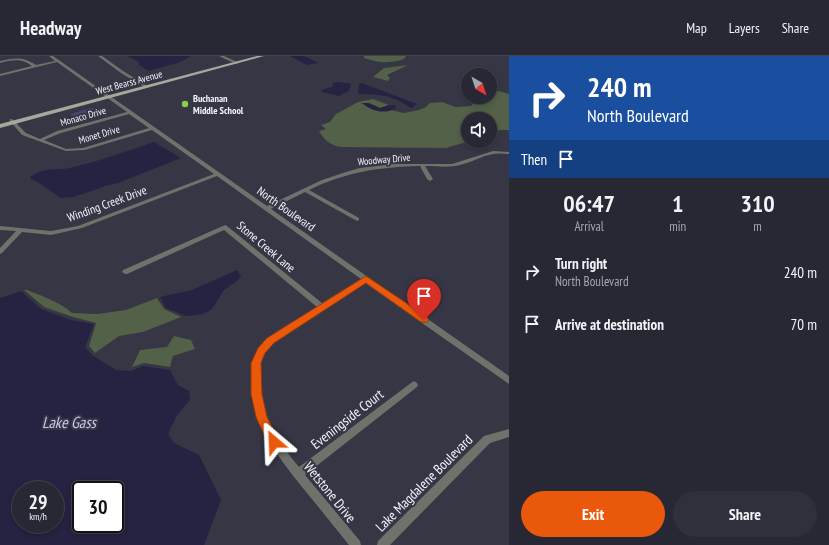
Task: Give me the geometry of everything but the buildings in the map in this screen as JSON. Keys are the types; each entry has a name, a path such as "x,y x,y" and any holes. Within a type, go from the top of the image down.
{"main road":[{"name":"West Bearss Avenue","path":"235,62 253,56"},
{"name":"West Bearss Avenue","path":"0,126 12,121 262,56"},
{"name":"West Bearss Avenue","path":"0,122 12,121"}],"street":[{"name":"North Boulevard","path":"51,56 509,381"},
{"path":"100,56 122,72 146,86"},
{"path":"221,56 235,62"},
{"path":"0,62 22,58 26,59 36,67"},
{"path":"0,75 58,61"},
{"name":"Monaco Drive","path":"41,140 59,132 130,112"},
{"name":"Monet Drive","path":"12,121 24,134 66,150 77,150 152,128"},
{"name":"Woodway Drive","path":"266,209 335,177 359,170 387,166 460,164 486,152 502,151 509,153"},
{"path":"422,165 430,179"},
{"name":"Winding Creek Drive","path":"0,228 51,233 80,228 218,174"},
{"path":"305,190 357,219"},
{"name":"Stone Creek Lane","path":"125,272 225,227 322,307"},
{"path":"0,252 20,231"},
{"name":"Wetstone Drive","path":"356,545 274,442 261,417 256,394 256,363 261,351 270,340 366,279"},
{"name":"Eveningside Court","path":"298,474 414,385"},
{"name":"Lake Magdalene Boulevard","path":"382,545 487,439 509,433"}],"green space":[{"path":"364,56 406,56 404,59 399,61 384,62 364,58"},
{"path":"408,65 387,75 390,78 388,81 373,77 384,68"},
{"path":"497,91 509,94 509,130 497,131 497,112 461,112 461,144 446,148 341,147 328,142 319,131 326,129 321,125 330,122 336,114 358,102 373,99 389,105 380,108 361,103 376,110 391,110 404,113 419,110 426,107 430,103 442,102 456,107 471,106 472,104 497,104"},
{"path":"24,290 51,300 72,313 97,314 126,310 157,298 164,309 181,317 143,332 119,336 95,353 89,346 96,323 44,307"},
{"path":"174,336 191,340 195,349 173,356 170,367 144,363 132,367 140,350 167,347"}],"water":[{"path":"127,56 191,56 180,62 149,71 139,65 139,62"},
{"path":"290,56 304,56 319,63 307,65"},
{"path":"338,82 351,84 349,91 339,96 322,92 321,90 332,87 333,83"},
{"path":"362,83 417,104 411,108 404,103 385,96 358,94 359,84"},
{"path":"362,103 369,103 380,108 395,105 396,108 383,112 374,110"},
{"path":"154,142 181,158 118,183 73,197 61,198 30,177 42,171 68,168"},
{"path":"237,270 241,276 237,281 224,290 212,309 203,314 186,316 166,308 160,297 192,290"},
{"name":"Lake Gass","path":"21,291 41,309 71,320 94,324 85,347 92,355 116,370 131,371 143,366 170,370 178,385 189,391 190,400 177,415 168,434 174,443 199,455 221,500 204,545 0,545 0,298"}],"place":[{"name":"Buchanan Middle School","path":"185,104"}],"route":[{"path":"274,442 261,417 256,394 256,363 261,351 270,340 366,279 424,320"}]}
